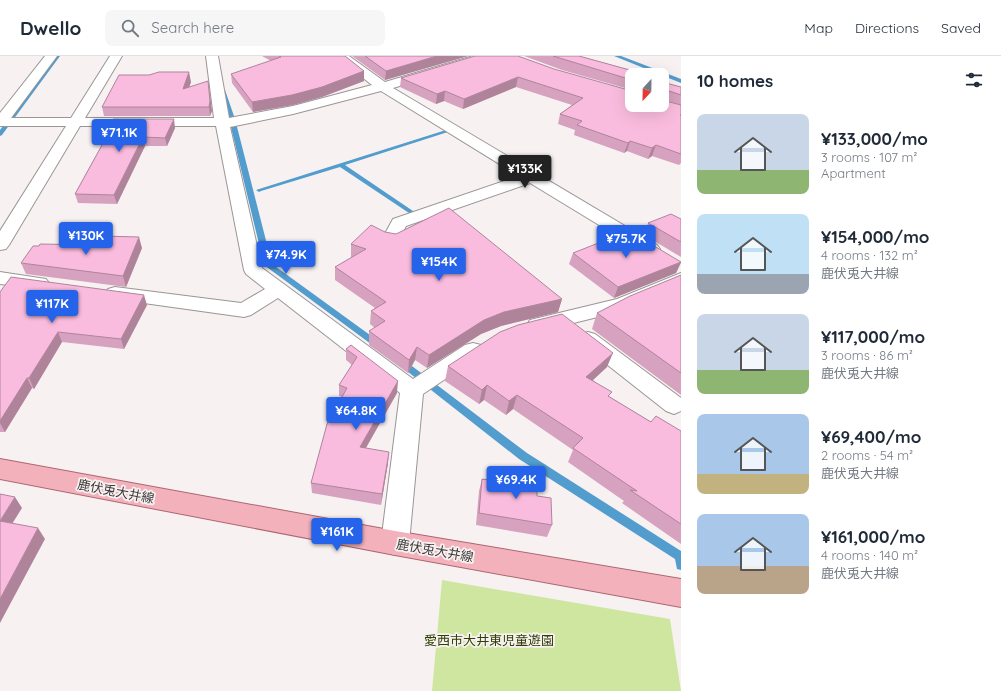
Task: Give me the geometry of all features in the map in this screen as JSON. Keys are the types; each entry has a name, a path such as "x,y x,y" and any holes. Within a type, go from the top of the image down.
{"main road":[{"name":"鹿伏兎大井線","path":"0,469 395,543 681,594"}],"street":[{"path":"0,122 50,56"},
{"path":"0,245 116,56"},
{"path":"212,56 229,122 253,270 421,384"},
{"path":"341,56 383,87 532,177 674,266 623,304 515,330"},
{"path":"0,122 229,122 292,111 383,87 486,56"},
{"path":"392,239 399,223 532,177"},
{"path":"0,278 55,286"},
{"path":"94,291 244,310 279,289"},
{"path":"562,319 674,405"},
{"path":"395,543 421,384 489,340"}],"green space":[{"name":"愛西市大井東児童遊園","path":"442,580 670,619 681,691 432,691"}],"building":[{"path":"279,56 345,56 364,71 322,87 292,95 252,102 231,74 281,57"},
{"path":"365,56 437,56 386,71"},
{"path":"475,56 518,56 554,69 625,89 625,112 669,112 669,102 681,105 681,154 656,145 652,148 630,141 628,143 577,125 582,121 560,114 583,98 518,77 464,99 445,91 437,94 401,78"},
{"path":"553,56 579,56 625,69 625,78"},
{"path":"159,72 189,72 183,89 208,81 210,101 209,107 102,107 119,75 149,75"},
{"path":"669,84 681,87 681,95 669,91"},
{"path":"113,119 174,119 165,138 143,137 114,195 75,194 107,136 103,136"},
{"path":"449,208 562,299 504,312 484,320 429,355 417,347 409,360 369,331 385,321 371,311 386,302 335,267 366,249 351,244 371,225 385,232 396,234"},
{"path":"671,214 681,219 681,242 648,223"},
{"path":"629,231 681,262 618,287 573,253"},
{"path":"102,236 139,237 123,276 21,263 33,246 39,246 40,244 98,245"},
{"path":"681,275 681,373 597,313 630,296"},
{"path":"11,277 144,295 121,339 58,332 0,421 0,292"},
{"path":"562,314 613,353 586,377 612,392 608,396 651,422 656,416 681,431 681,524 630,490 637,491 573,448 583,438 517,395 509,401 487,385 482,390 448,366 500,332 518,325"},
{"path":"351,345 398,381 360,447 389,452 382,494 311,483 327,424 347,388 339,385 357,357 346,349"},
{"path":"512,474 537,477 537,496 551,498 552,525 479,513 482,479 512,483"},
{"path":"0,494 15,497 0,521"},
{"path":"0,521 38,528 0,599"}],"waterway":[{"path":"0,134 58,56"},
{"path":"616,56 681,81"},
{"path":"222,90 232,119 268,265 378,345"},
{"path":"259,190 448,131"},
{"path":"341,165 411,212"},
{"path":"401,362 523,456 680,556 681,565"}]}
